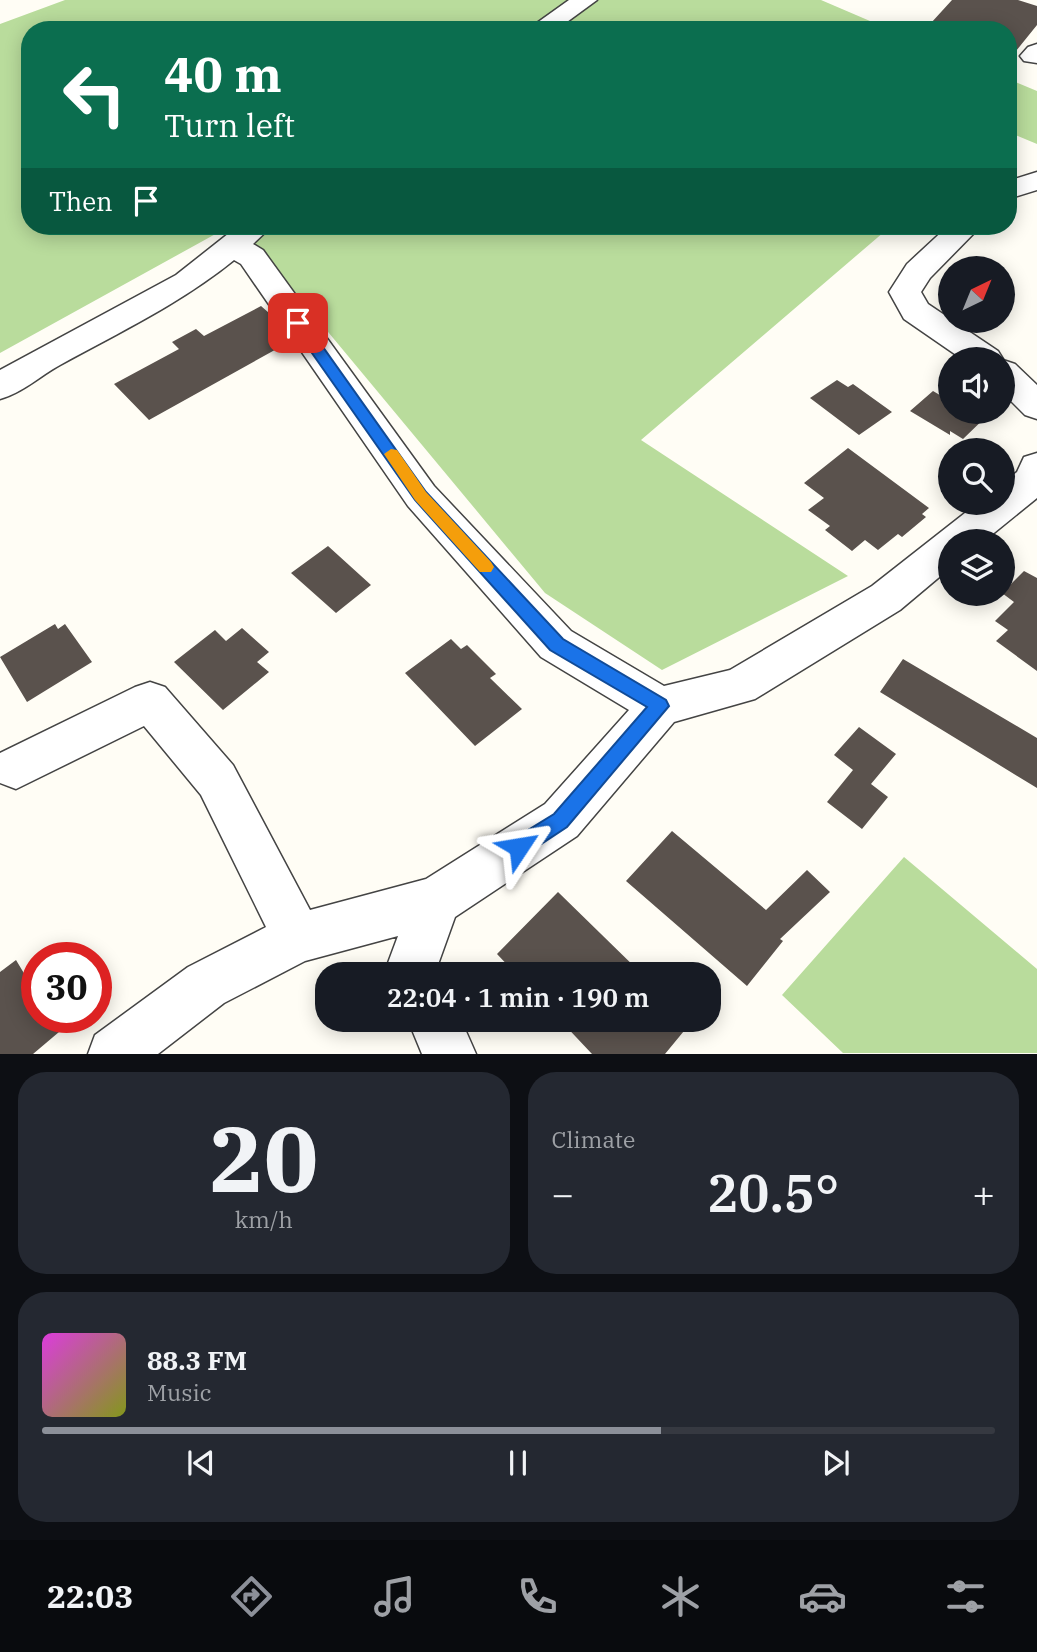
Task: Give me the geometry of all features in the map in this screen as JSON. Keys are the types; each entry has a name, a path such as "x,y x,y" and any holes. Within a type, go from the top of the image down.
{"street":[{"path":"553,21 585,0"},
{"path":"1017,187 1037,181"},
{"path":"956,235 918,271 905,292 916,311 968,347"},
{"path":"0,387 187,282 245,236 252,257 421,496 556,644 660,706"},
{"path":"1015,384 1037,406"},
{"path":"972,529 1033,480 1037,467"},
{"path":"114,1054 206,985 298,938 436,901 561,820 660,706 740,686 886,598 938,556"},
{"path":"16,768 150,701 217,780 298,938"},
{"path":"413,962 436,901"},
{"path":"440,1032 450,1054"}],"green space":[{"path":"65,0 821,0 870,21 21,21 21,235 214,235 0,353 0,24"},
{"path":"1017,83 1037,91 1037,144 1017,136"},
{"path":"247,235 880,235 641,440 848,576 662,670 545,593"},
{"path":"904,857 1037,969 1037,1053 843,1053 782,995"}],"building":[{"path":"952,0 1018,0 1037,6 1037,25 1017,50 1017,21 933,21"},
{"path":"261,306 276,319 291,341 149,420 114,384 179,349 172,342 196,329 204,336"},
{"path":"837,380 848,387 853,384 892,412 859,435 810,398"},
{"path":"933,391 938,394 938,424 979,424 961,438 950,431 950,435 910,411"},
{"path":"848,448 929,508 922,514 926,517 902,537 898,534 878,550 865,540 852,551 825,530 830,526 808,510 824,498 804,483"},
{"path":"328,546 371,585 336,613 291,573"},
{"path":"1024,571 1037,578 1037,671 996,641 1008,630 995,621 1010,606 1015,606 1015,580"},
{"path":"55,624 58,629 65,624 92,662 27,702 0,657"},
{"path":"242,628 269,652 257,662 269,672 223,710 174,662 215,630 226,641"},
{"path":"451,639 461,649 467,645 496,674 490,678 522,709 475,746 405,673"},
{"path":"903,659 1037,738 1037,788 880,692"},
{"path":"859,727 896,754 871,784 888,797 862,829 827,802 853,770 834,755"},
{"path":"672,831 766,910 807,870 830,892 780,939 783,941 747,986 626,881"},
{"path":"558,892 630,962 505,962 497,954"},
{"path":"16,960 21,968 21,1033 58,1033 33,1054 0,1054 0,972"},
{"path":"571,1032 683,1032 665,1054 592,1054"}],"slow traffic":[{"path":"391,454 421,496 485,567"}],"route":[{"path":"298,323 421,496 556,644 660,706 561,820 519,847"}]}
